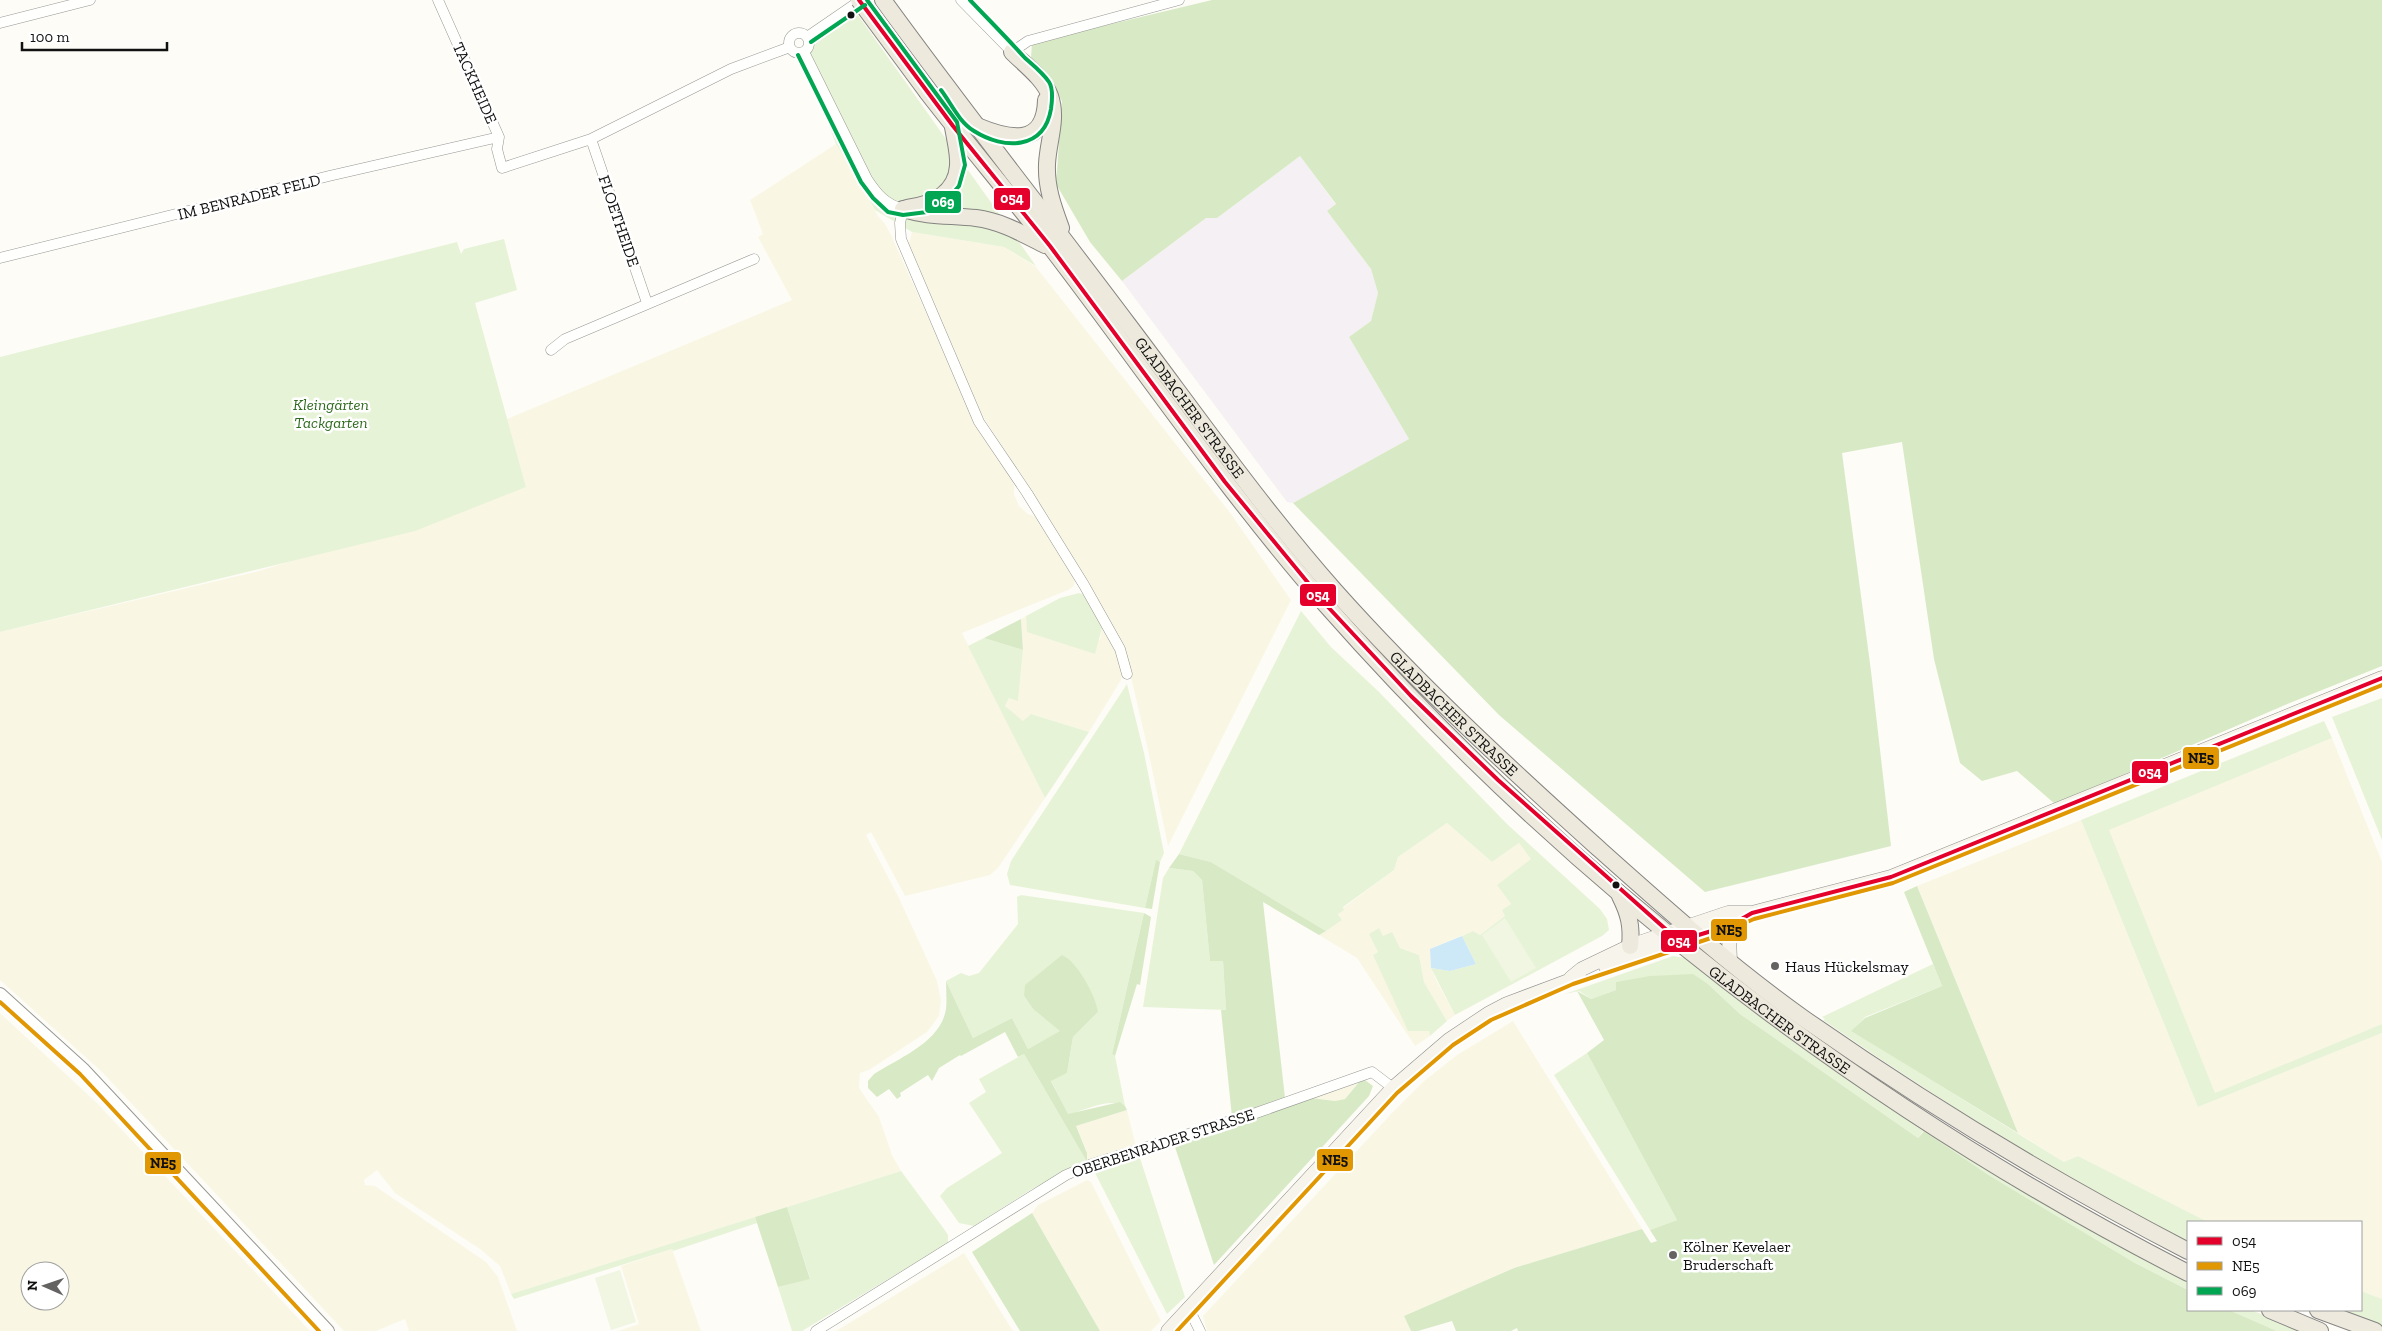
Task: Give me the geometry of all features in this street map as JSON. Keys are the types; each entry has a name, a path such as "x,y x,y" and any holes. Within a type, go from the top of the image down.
{"main road":[{"name":"GLADBACHER STRASSE","path":"860,0 952,125 1058,244 1267,510 1340,596 1424,686 1481,741 1631,877 1730,963 1803,1018 1998,1145 2123,1217 2187,1249"},
{"name":"GLADBACHER STRASSE","path":"883,0 976,126 1206,458 1253,520 1328,606 1468,753 1542,824 1618,891 1731,984 1899,1104 1998,1168 2117,1236 2187,1272"},
{"path":"903,209 921,215 977,218 998,223 1058,244 1047,179 1047,161 1054,123 1049,95 1044,86 1012,52"},
{"path":"976,126 1012,138 1027,135 1036,130 1044,116 1046,96 1044,86"},
{"path":"903,209 926,206 943,195 954,182 958,165 952,125"},
{"path":"1168,1331 1393,1088 1449,1040 1488,1014 1571,978 1585,976 1694,930 1728,913 1752,913 1899,874 2382,678"},
{"path":"1618,891 1630,915 1630,946"},
{"path":"1694,930 1731,925 1752,913"},
{"path":"1730,963 1729,934 1731,925"},
{"path":"1571,978 1582,969 1630,946 1674,937"},
{"path":"2272,1311 2320,1331"},
{"path":"2321,1311 2375,1331"}],"street":[{"path":"0,23 90,0"},
{"name":"TACKHEIDE","path":"438,0 499,137 497,149 502,168 591,138"},
{"path":"807,37 860,0"},
{"path":"961,0 1012,52 1028,41 1180,0"},
{"path":"804,52 793,52 790,47 793,35 798,34 807,37"},
{"path":"804,52 809,43 807,37"},
{"path":"591,138 730,69 790,47"},
{"path":"804,52 867,179 877,194 891,206 903,209 900,223 901,239 979,422 1027,493 1093,601 1120,649 1127,674"},
{"name":"IM BENRADER FELD","path":"0,258 329,176 499,137"},
{"name":"FLOETHEIDE","path":"591,138 647,303"},
{"path":"551,350 565,339 754,259"},
{"path":"0,994 84,1070 328,1331"},
{"name":"OBERBENRADER STRASSE","path":"816,1331 1011,1207 1066,1175 1092,1164 1256,1113 1372,1072 1393,1088"},
{"path":"1189,1309 1200,1331"}],"shaded area":[{"path":"836,144 891,235 974,419 1014,483 1014,494 1019,506 1028,514 1039,518 1075,579 1074,586 1068,590 962,633 1045,798 998,868 990,875 905,896 871,832 866,835 899,898 937,981 941,1000 939,1016 927,1032 869,1070 860,1073 859,1088 879,1117 892,1155 901,1171 511,1294 500,1266 480,1249 395,1193 377,1170 364,1180 365,1185 375,1186 486,1262 498,1277 517,1331 409,1331 405,1319 376,1331 344,1331 102,1072 0,980 0,632 259,571 526,487 507,419 792,300 758,237 763,234 750,200"},
{"path":"1300,156 1336,205 1327,211 1371,269 1378,293 1371,321 1349,337 1409,439 1293,503 1287,502 1122,281 1206,218 1217,218"},
{"path":"912,232 1004,247 1036,267 1231,514 1291,600 1168,846 1124,647 1055,528 982,415 907,250"},
{"path":"1026,616 1028,632 1100,640 1102,628 1119,657 1123,670 1121,680 1089,732 1031,714 1023,722 1005,706 1009,698 1018,700 1023,650 1021,619"},
{"path":"2332,738 2382,862 2382,1024 2215,1094 2108,830"},
{"path":"2081,820 2198,1107 2382,1033 2382,1299 2362,1291 2362,1221 2206,1221 2078,1156 2064,1162 2018,1133 1917,886"},
{"path":"1447,823 1492,862 1519,843 1532,859 1498,885 1511,904 1506,916 1480,935 1473,931 1430,949 1431,968 1455,1015 1447,1021 1424,982 1419,955 1400,948 1377,948 1378,952 1373,955 1429,1031 1430,1036 1415,1046 1357,958 1319,935 1342,920 1338,913 1343,908 1394,870 1398,857"},
{"path":"0,1013 97,1103 310,1331 0,1331"},
{"path":"1513,1021 1642,1229 1514,1268 1404,1316 1411,1331 1207,1331 1203,1316 1392,1113 1423,1082 1457,1055"},
{"path":"1360,1081 1345,1099 1335,1101 1311,1098"},
{"path":"1127,1110 1136,1147 1087,1161 1087,1152 1076,1126"},
{"path":"1087,1180 1091,1182 1161,1321 1151,1331 1100,1331 1032,1213 1038,1205"},
{"path":"672,1249 701,1331 618,1331 639,1324 621,1266"},
{"path":"964,1253 1013,1331 836,1331"}],"green space":[{"path":"1212,0 2382,0 2382,666 2285,705 2055,804 2017,771 1982,781 1960,763 1934,659 1902,442 1842,453 1871,671 1891,846 1705,892 1499,715 1293,503 1409,439 1349,337 1371,321 1378,293 1371,269 1327,211 1336,204 1300,156 1217,218 1206,218 1122,281 1090,242 1056,184 1062,101 1048,78 1031,58 1032,43"},
{"path":"858,15 1036,266 1004,247 912,232 875,210 836,144 805,64 812,41"},
{"name":"Kleingärten Tackgarten","path":"504,239 517,290 475,303 526,487 415,531 0,632 0,357 457,242 461,254 464,249"},
{"path":"1079,593 1085,595 1102,628 1095,654 1027,632 1026,616 1060,598"},
{"path":"1301,611 1331,647 1378,691 1507,824 1600,909 1607,919 1609,930 1602,936 1455,1015 1431,968 1450,971 1476,964 1462,936 1473,931 1480,935 1505,916 1502,910 1511,904 1497,885 1531,859 1519,843 1492,862 1447,823 1398,857 1394,870 1343,907 1344,910 1338,914 1342,920 1326,931 1211,862 1179,854"},
{"path":"1021,619 1023,650 984,638"},
{"path":"984,638 1023,650 1018,701 1009,698 1005,706 1023,721 1031,714 1089,732 1045,798 968,646"},
{"path":"1127,684 1144,753 1164,853 1160,862 1156,861 1145,908 1010,885 1007,874 1011,861"},
{"path":"2382,698 2382,840 2332,717"},
{"path":"2324,721 2332,738 2109,830 2215,1093 2382,1024 2382,1033 2198,1107 2081,820"},
{"path":"1179,854 1211,862 1326,931 1319,935 1263,902 1285,1098 1232,1117 1221,1010 1226,1010 1223,961 1210,961 1202,880 1193,871 1169,868"},
{"path":"1156,860 1160,862 1152,909 1145,908"},
{"path":"1169,868 1193,871 1202,880 1210,961 1223,961 1226,1010 1143,1007 1163,878"},
{"path":"1917,886 2018,1133 1851,1031 1865,1018 1942,986 1904,892"},
{"path":"1021,895 1144,913 1112,1054 1115,1056 1125,1106 1112,1103 1105,1104 1068,1115 1051,1080 1067,1073 1073,1037 1098,1012 1024,996 1033,1009 1061,1031 1028,1049 1012,1018 973,1038 946,981 961,973 969,976 979,973 1018,924 1017,897"},
{"path":"1144,913 1151,917 1140,985 1137,984 1115,1056 1112,1054"},
{"path":"1505,918 1536,968 1511,982 1482,935"},
{"path":"1379,928 1383,936 1392,932 1400,948 1419,955 1424,982 1447,1021 1430,1036 1429,1031 1408,1031 1373,955 1378,952 1369,934"},
{"path":"1062,955 1074,964 1085,980 1094,997 1098,1012 1073,1037 1067,1073 1051,1081 1068,1114 1120,1102 1127,1110 1076,1126 1087,1153 1087,1162 1024,1054 1018,1057 1005,1032 939,1068 932,1081 928,1075 900,1093 901,1096 897,1099 889,1089 877,1097 868,1088 868,1081 874,1074 918,1048 936,1031 946,1009 946,981 973,1038 1012,1018 1028,1049 1060,1031 1033,1009 1024,996 1025,985"},
{"path":"1673,956 1686,958 1925,1130 2058,1211 2187,1279 2187,1289 2135,1263 1987,1174 1923,1131 1918,1138 1740,1014 1708,984 1693,975 1616,982 1616,990 1591,999 1579,991 1565,994"},
{"path":"1933,964 1942,986 1865,1017 1852,1031 2064,1162 2078,1156 2206,1221 2187,1221 2187,1242 2094,1192 2002,1138 1912,1080 1823,1020 1825,1019 1822,1017"},
{"path":"1693,974 1708,984 1740,1014 1918,1138 1924,1131 1987,1174 2135,1263 2187,1289 2187,1311 2231,1311 2277,1331 1518,1331 1517,1328 1511,1331 1456,1331 1452,1321 1418,1331 1411,1331 1404,1316 1514,1268 1642,1229 1651,1243 1657,1241 1650,1230 1677,1220 1587,1053 1604,1040 1577,991 1591,999 1616,990 1616,982 1650,976"},
{"path":"1587,1053 1677,1220 1650,1230 1554,1075"},
{"path":"1024,1054 1087,1162 1032,1189 974,1226 959,1223 940,1196 947,1188 1002,1153 969,1103 986,1092 979,1079"},
{"path":"1365,1080 1373,1086 1369,1096 1214,1265 1174,1144 1311,1098 1335,1101 1345,1099 1360,1081"},
{"path":"1139,1155 1185,1297 1167,1314 1093,1169"},
{"path":"901,1171 948,1235 948,1243 802,1331 792,1331 778,1287 810,1278 787,1207"},
{"path":"787,1207 810,1279 778,1287 755,1217"},
{"path":"1032,1213 1100,1331 1020,1331 972,1252"},
{"path":"755,1217 757,1223 673,1251 672,1249 514,1299 511,1294"},
{"path":"620,1270 636,1322 611,1330 595,1278"},
{"path":"2362,1291 2382,1299 2382,1326 2340,1311 2362,1311"},
{"path":"2231,1311 2253,1311 2303,1331 2277,1331"}],"water":[{"path":"1462,936 1476,964 1450,971 1431,968 1430,949"}],"transit line":[{"name":"054","path":"859,0 953,126 1050,246 1225,482 1328,607 1411,696 1498,780 1679,941 1731,925 1752,913 1891,877 2382,678"},
{"name":"069","path":"798,55 861,182 873,198 888,212 903,215 927,212 947,200 959,186 965,165 957,122 867,0"},
{"name":"069","path":"941,90 960,118 969,127 986,137 998,141 1010,143 1031,139 1040,132 1047,122 1052,103 1052,91 1049,82 970,0"},
{"name":"069","path":"811,42 865,5"},
{"name":"NE5","path":"1177,1331 1397,1093 1453,1045 1491,1020 1573,984 1711,938 1754,919 1893,883 2382,685"},
{"name":"NE5","path":"0,1002 80,1074 319,1331"}],"place":[{"name":"Haus Hückelsmay","path":"1775,966"},
{"name":"Kölner Kevelaer Bruderschaft","path":"1673,1255"}]}
